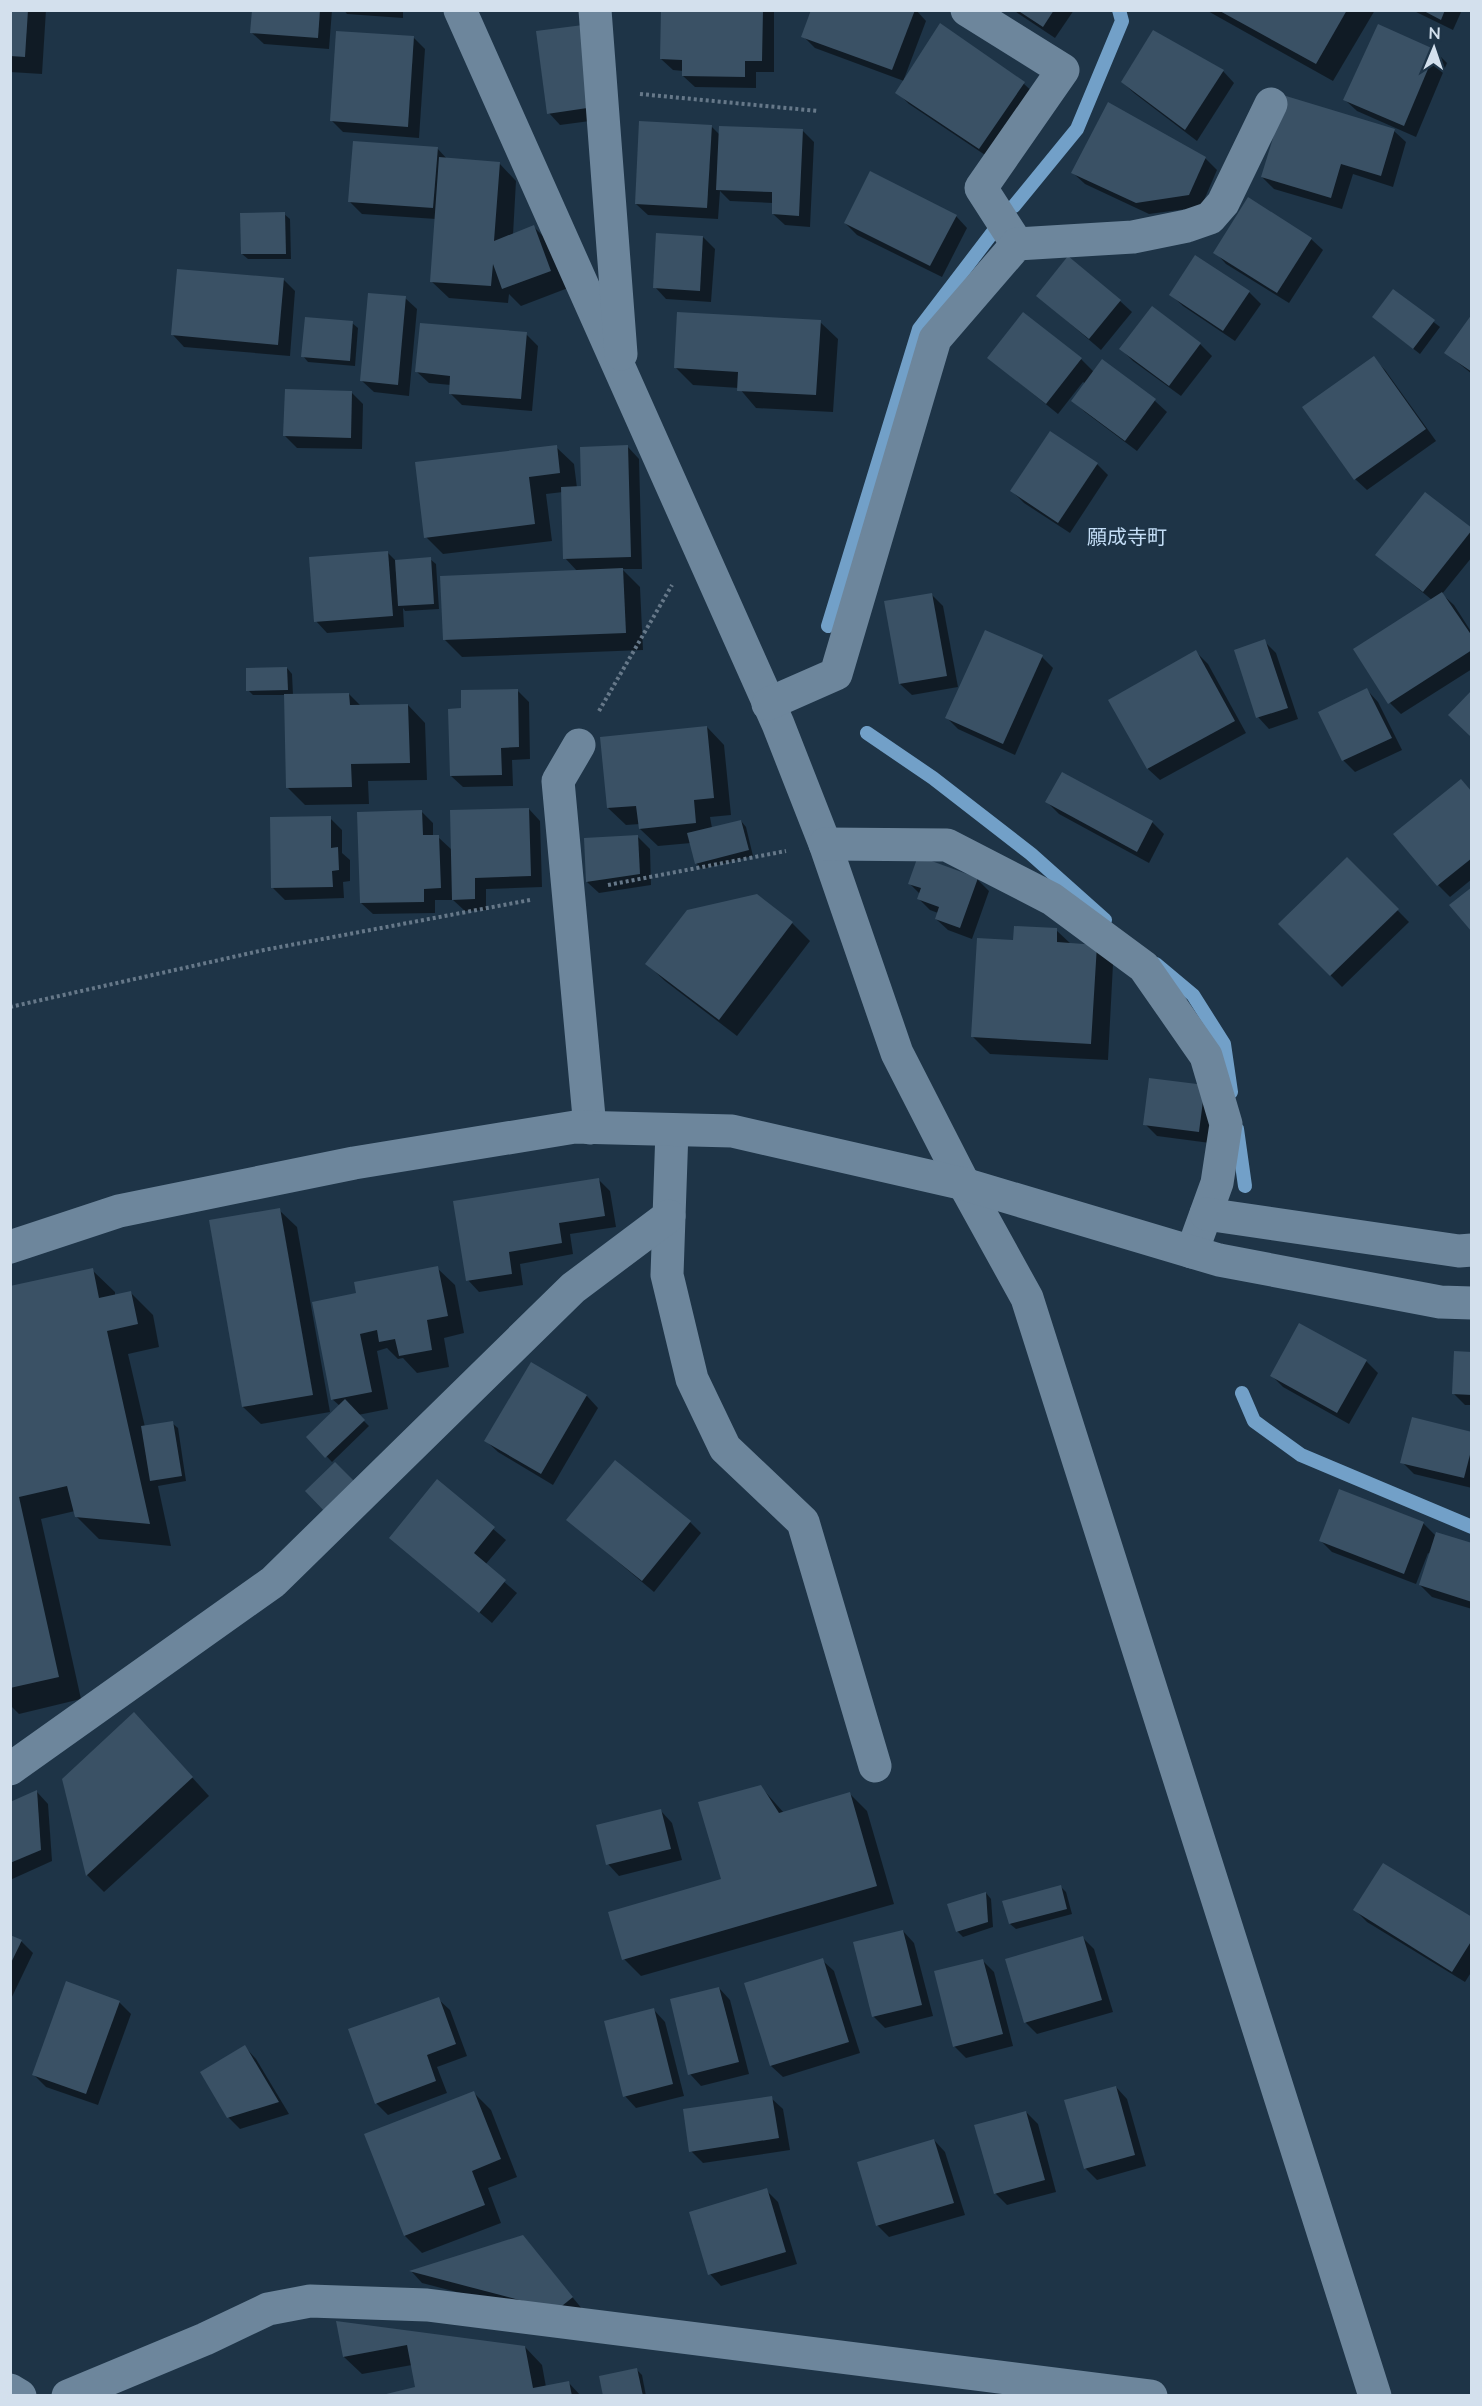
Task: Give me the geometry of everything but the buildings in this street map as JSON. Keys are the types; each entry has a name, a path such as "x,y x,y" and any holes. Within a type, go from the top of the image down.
{"street":[{"path":"460,10 778,724 825,844 897,1053 964,1184 1027,1298 1375,2396"},
{"path":"595,10 622,377"},
{"path":"966,10 1063,70 981,188 1017,244"},
{"path":"768,704 836,674 935,339 1017,244 1133,237 1187,226 1210,218 1223,203 1272,104"},
{"path":"579,745 558,782 590,1128"},
{"path":"825,844 947,845 1052,899 1144,967 1206,1056 1226,1124 1217,1183 1192,1252"},
{"path":"10,1247 130,1209 354,1163 575,1127 732,1131 964,1184 1219,1260 1440,1302 1472,1303"},
{"path":"672,1130 667,1275 693,1379 725,1448 803,1522 875,1766"},
{"path":"1206,1214 1459,1251 1472,1250"},
{"path":"10,1769 273,1582 573,1288 669,1216"},
{"path":"68,2396 205,2339 268,2309 310,2301 427,2305 1151,2396"},
{"path":"10,2390 20,2396"}],"path":[{"path":"601,90 818,111"},
{"path":"579,745 696,543"},
{"path":"10,1007 264,950 825,844"}],"waterway":[{"path":"1014,206 1077,129 1122,21 1119,10"},
{"path":"828,626 919,329 993,232"},
{"path":"867,733 933,778 1031,854 1105,920"},
{"path":"1156,964 1193,995 1224,1044 1231,1092"},
{"path":"1237,1129 1245,1186"},
{"path":"1242,1393 1254,1421 1301,1455 1472,1527"}],"district":[{"name":"願成寺町","path":"1127,537"}]}
